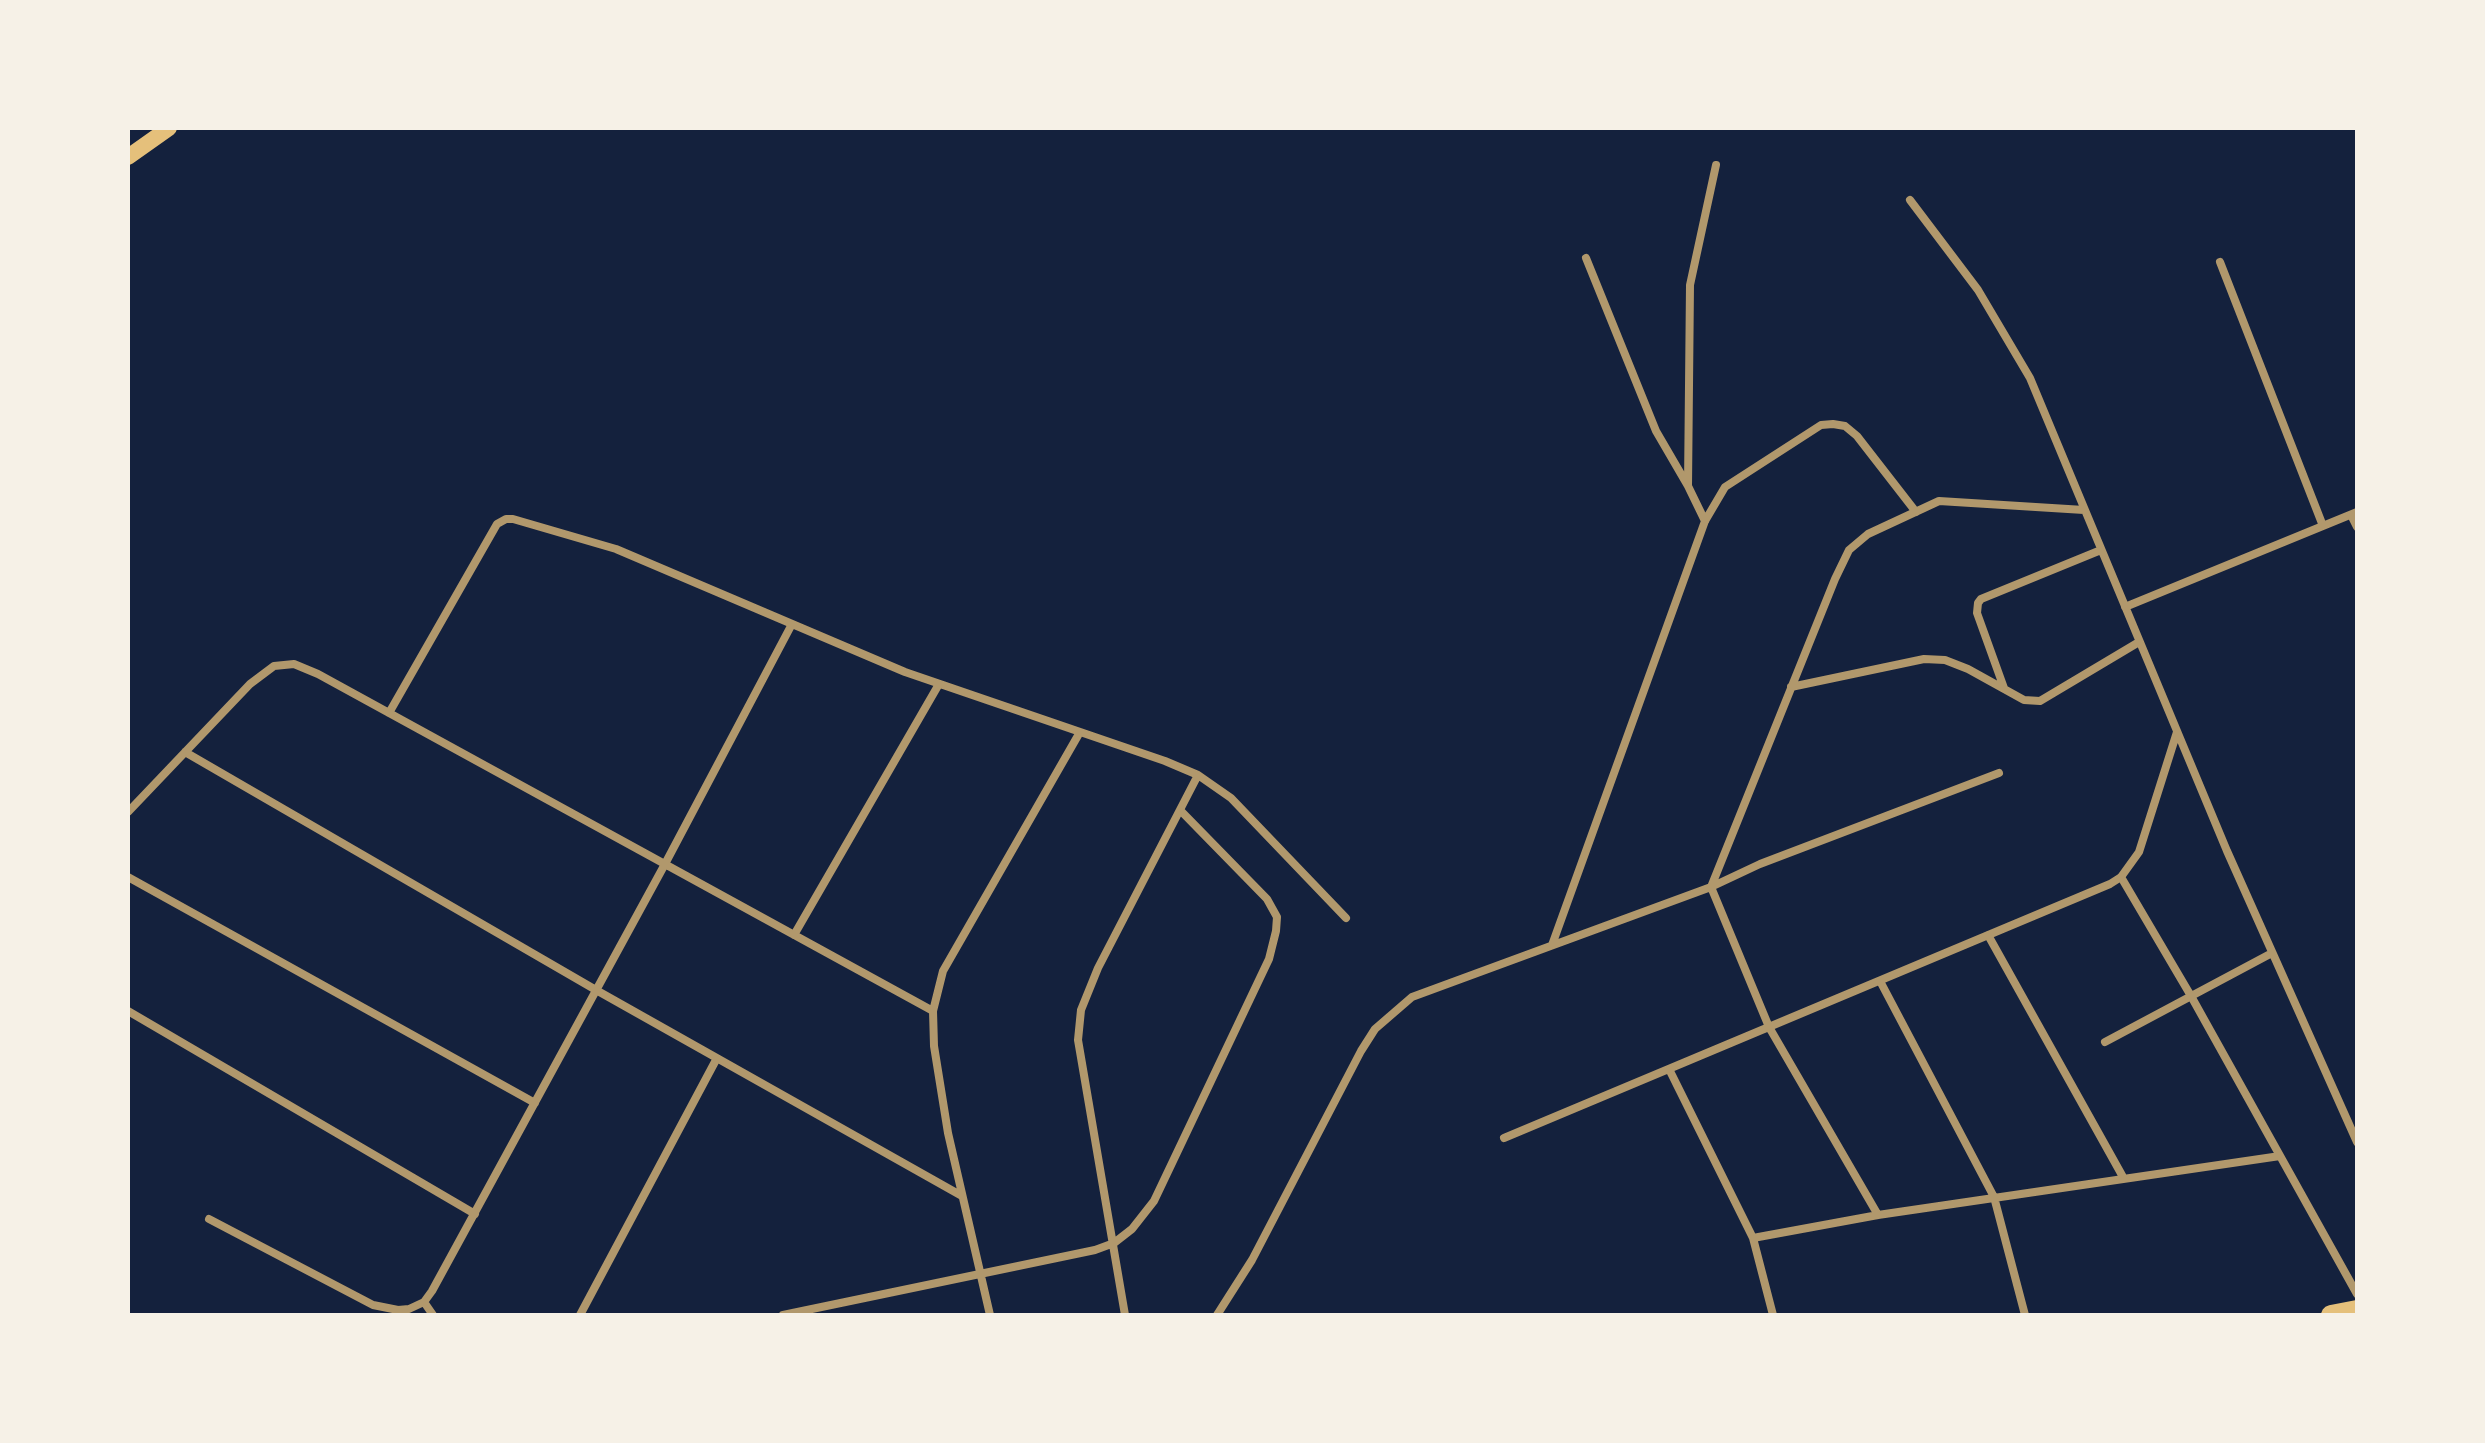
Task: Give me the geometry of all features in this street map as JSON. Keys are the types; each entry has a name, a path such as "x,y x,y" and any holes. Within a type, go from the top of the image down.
{"highway":[{"path":"2331,1315 2357,1310"}],"main road":[{"path":"128,157 169,128"}],"street":[{"path":"1688,486 1690,285 1716,165"},
{"path":"1910,200 1978,290 2030,378 2272,953 2357,1142"},
{"path":"1586,258 1656,431 1705,521"},
{"path":"2220,262 2323,526"},
{"path":"1552,945 1705,521 1725,487 1821,425 1833,424 1845,426 1857,436 1916,512"},
{"path":"1878,1215 1769,1027 1711,887 1849,550 1868,534 1939,501 2084,510"},
{"path":"2125,607 2354,513 2357,527"},
{"path":"389,713 497,524 506,519 616,549 939,684 1198,775 1231,798 1346,918"},
{"path":"2005,689 1977,613 1978,603 1981,599 2101,550"},
{"path":"209,1219 373,1305 398,1310 424,1302 665,864 792,624"},
{"path":"1791,687 1924,659 1945,660 2024,700 2040,701 2139,642"},
{"path":"128,812 250,684 274,666 294,664 318,674 933,1011"},
{"path":"794,935 939,684"},
{"path":"1504,1138 2110,884 2121,877 2139,852 2177,731"},
{"path":"990,1315 948,1133 934,1046 933,1011 943,971 1080,732"},
{"path":"185,752 596,990 962,1196"},
{"path":"1217,1315 1252,1260 1361,1051 1375,1029 1412,997 1711,887 1760,864 1999,773"},
{"path":"1125,1315 1078,1040 1081,1010 1098,968 1198,775"},
{"path":"783,1315 1095,1250 1114,1243 1132,1229 1154,1201 1269,959 1276,931 1277,917 1267,899 1180,810"},
{"path":"128,877 535,1103"},
{"path":"2121,877 2357,1294"},
{"path":"1988,935 2123,1177"},
{"path":"2105,1042 2272,953"},
{"path":"1880,981 1994,1197 2025,1315"},
{"path":"128,1011 475,1214"},
{"path":"580,1315 717,1058"},
{"path":"1669,1069 1753,1238 1773,1315"},
{"path":"1753,1238 1878,1215 2280,1156"},
{"path":"424,1302 433,1315"}]}
